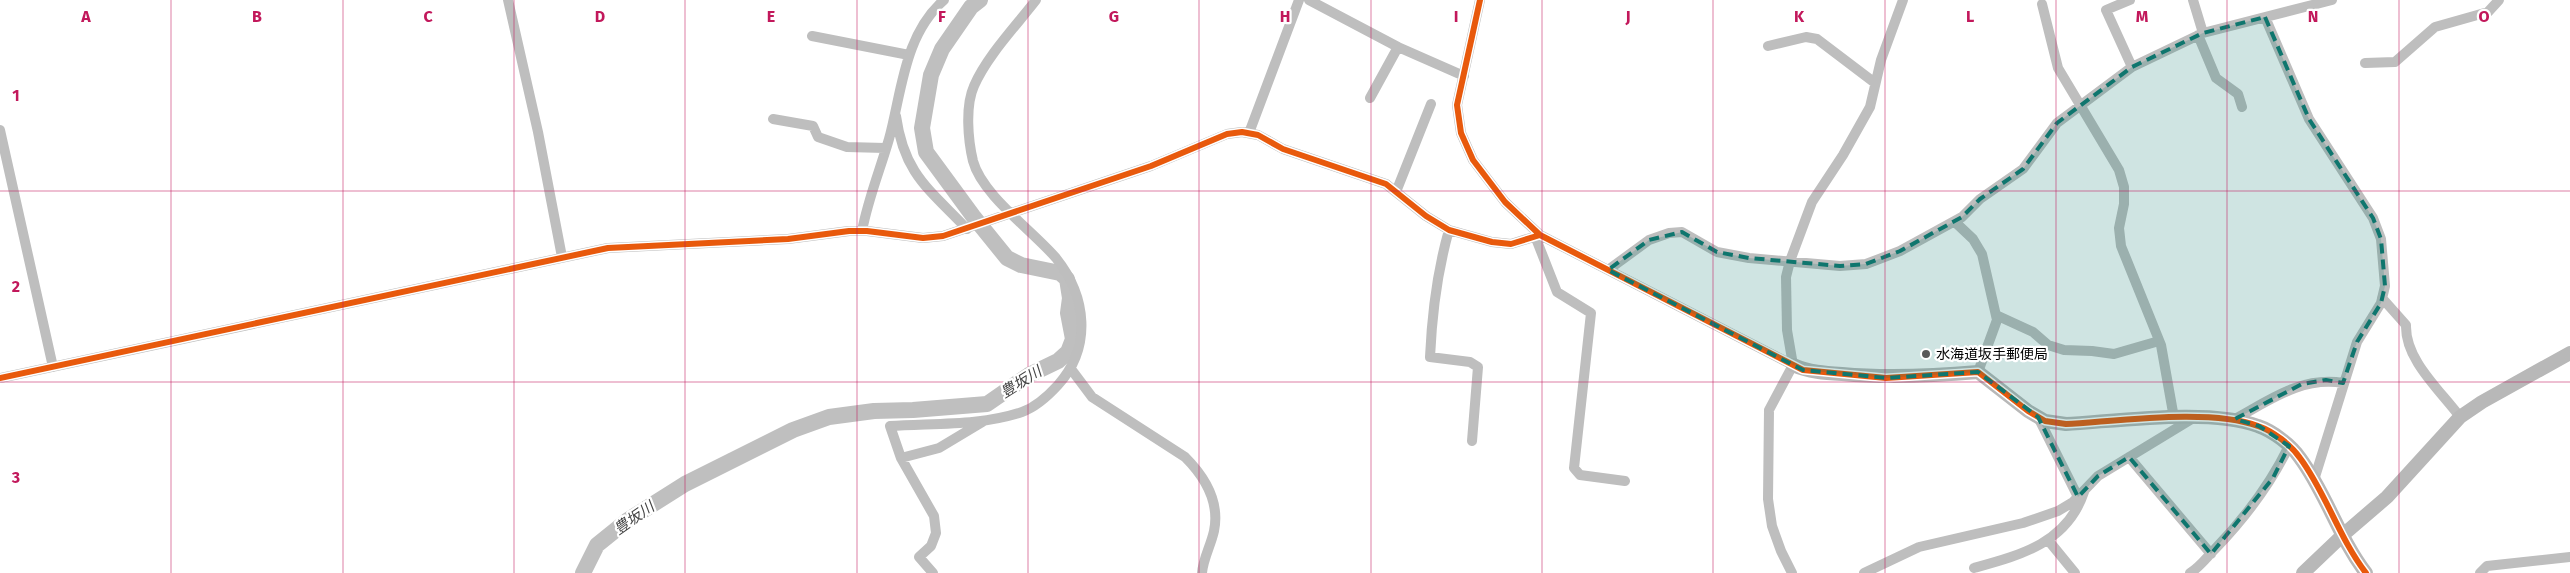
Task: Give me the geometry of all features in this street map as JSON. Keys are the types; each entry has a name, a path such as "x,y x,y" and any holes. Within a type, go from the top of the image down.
{"street":[{"path":"508,0 538,132 562,257"},
{"path":"862,231 868,199 896,110 909,55 917,33 931,11 944,0"},
{"path":"933,573 919,557 931,546 936,533 934,516 901,458 890,426 986,420 1022,412 1034,406 1051,393 1071,369 1083,332 1081,308 1076,289 1055,257 1011,215 983,183 973,162 970,107 973,87 983,69 1036,0"},
{"path":"1249,133 1299,0"},
{"path":"1309,0 1398,47 1464,76"},
{"path":"1480,0 1457,104 1461,133 1473,160 1505,202 1538,236 1803,370 1886,378 1978,372 2038,417 2045,421 2066,424 2195,417 2235,419 2259,426 2289,446 2299,457 2366,573"},
{"path":"1792,573 1780,551 1772,526 1768,499 1770,410 1793,365 1786,307 1786,278 1790,261 1812,202 1862,124 1870,107 1875,83 1904,0"},
{"path":"2130,0 2106,10 2132,66"},
{"path":"2193,0 2200,34 2216,78 2238,94 2242,106"},
{"path":"1608,270 1649,240 1669,232 1682,232 1717,252 1749,258 1840,266 1866,264 1900,252 1955,222 1980,199 2023,169 2057,123 2132,66 2200,34 2309,3 2332,0"},
{"path":"2366,63 2395,62 2435,27 2488,12 2499,0"},
{"path":"2042,4 2058,68 2118,170 2124,187 2124,204 2119,228 2121,246 2159,341 2166,366 2174,418"},
{"path":"2265,17 2310,119 2373,218 2381,239 2385,286 2382,298 2357,342 2314,480"},
{"path":"812,36 909,55"},
{"path":"1768,46 1806,37 1817,39 1875,83"},
{"path":"1370,98 1398,47"},
{"path":"1396,192 1431,104"},
{"path":"896,110 900,140 907,162 918,178 969,229"},
{"path":"773,119 813,126 818,137 847,147 885,148"},
{"path":"0,130 53,367"},
{"path":"0,378 562,257 636,245 788,239 862,231 922,238 943,236 1011,215 1151,166 1227,134 1249,133 1258,135 1283,149 1377,180 1396,192 1426,216 1449,230 1492,242 1511,244 1538,236"},
{"path":"1955,222 1973,239 1982,254 1996,315 1994,332 1978,372"},
{"path":"1449,230 1439,266 1430,357 1470,362 1478,367 1472,441"},
{"path":"1538,236 1550,278 1557,292 1591,313 1574,468 1580,475 1625,481"},
{"path":"2382,298 2406,325 2405,338 2411,354 2460,417"},
{"path":"1996,315 2032,332 2048,346 2064,350 2114,354 2159,341"},
{"path":"2303,573 2387,497 2460,417 2482,402 2570,353"},
{"path":"1071,369 1092,397 1185,457 1197,469 1209,488 1215,516 1214,531 1202,573"},
{"path":"2235,419 2302,384 2326,380 2343,383"},
{"path":"1974,568 2022,555 2048,540 2079,507 2081,493 2038,417"},
{"path":"1864,573 1919,547 2023,524 2058,511 2081,493 2098,476 2195,417"},
{"path":"901,458 939,448 986,420"},
{"path":"2190,573 2250,510 2274,478 2289,446"},
{"path":"2129,457 2210,554"},
{"path":"2048,540 2075,573"},
{"path":"2480,573 2487,566 2570,557"}],"highlighted area":[{"path":"2265,17 2309,119 2373,218 2381,239 2385,286 2381,303 2357,342 2343,383 2326,380 2302,384 2235,419 2259,426 2289,446 2273,478 2211,554 2129,457 2098,476 2078,497 2038,417 1978,372 1886,378 1803,370 1608,270 1649,240 1682,232 1717,252 1749,258 1840,266 1866,264 1900,251 1962,217 1980,199 2023,169 2057,123 2132,67 2203,33"}],"waterway":[{"name":"豊坂川","path":"583,573 597,545 628,520 685,484 793,430 829,417 874,411 987,404 1029,375 1058,361 1068,352 1073,339 1068,313 1070,298 1067,279 1060,273 1021,265 1007,258 973,216 926,152 922,128 931,75 942,49 971,7 980,0"}],"cycle path":[{"path":"1480,0 1457,105 1461,133 1473,160 1505,202 1540,235 1803,370 1886,378 1978,372 2028,411 2045,421 2066,424 2190,417 2238,421 2264,428 2292,448 2300,458 2356,559 2366,573"},
{"path":"0,378 608,248 788,239 849,231 867,231 923,238 943,236 1151,166 1227,134 1242,132 1258,135 1283,149 1386,184 1426,216 1449,230 1492,242 1511,244 1540,235"}],"place":[{"name":"水海道坂手郵便局","path":"1926,354"}]}
